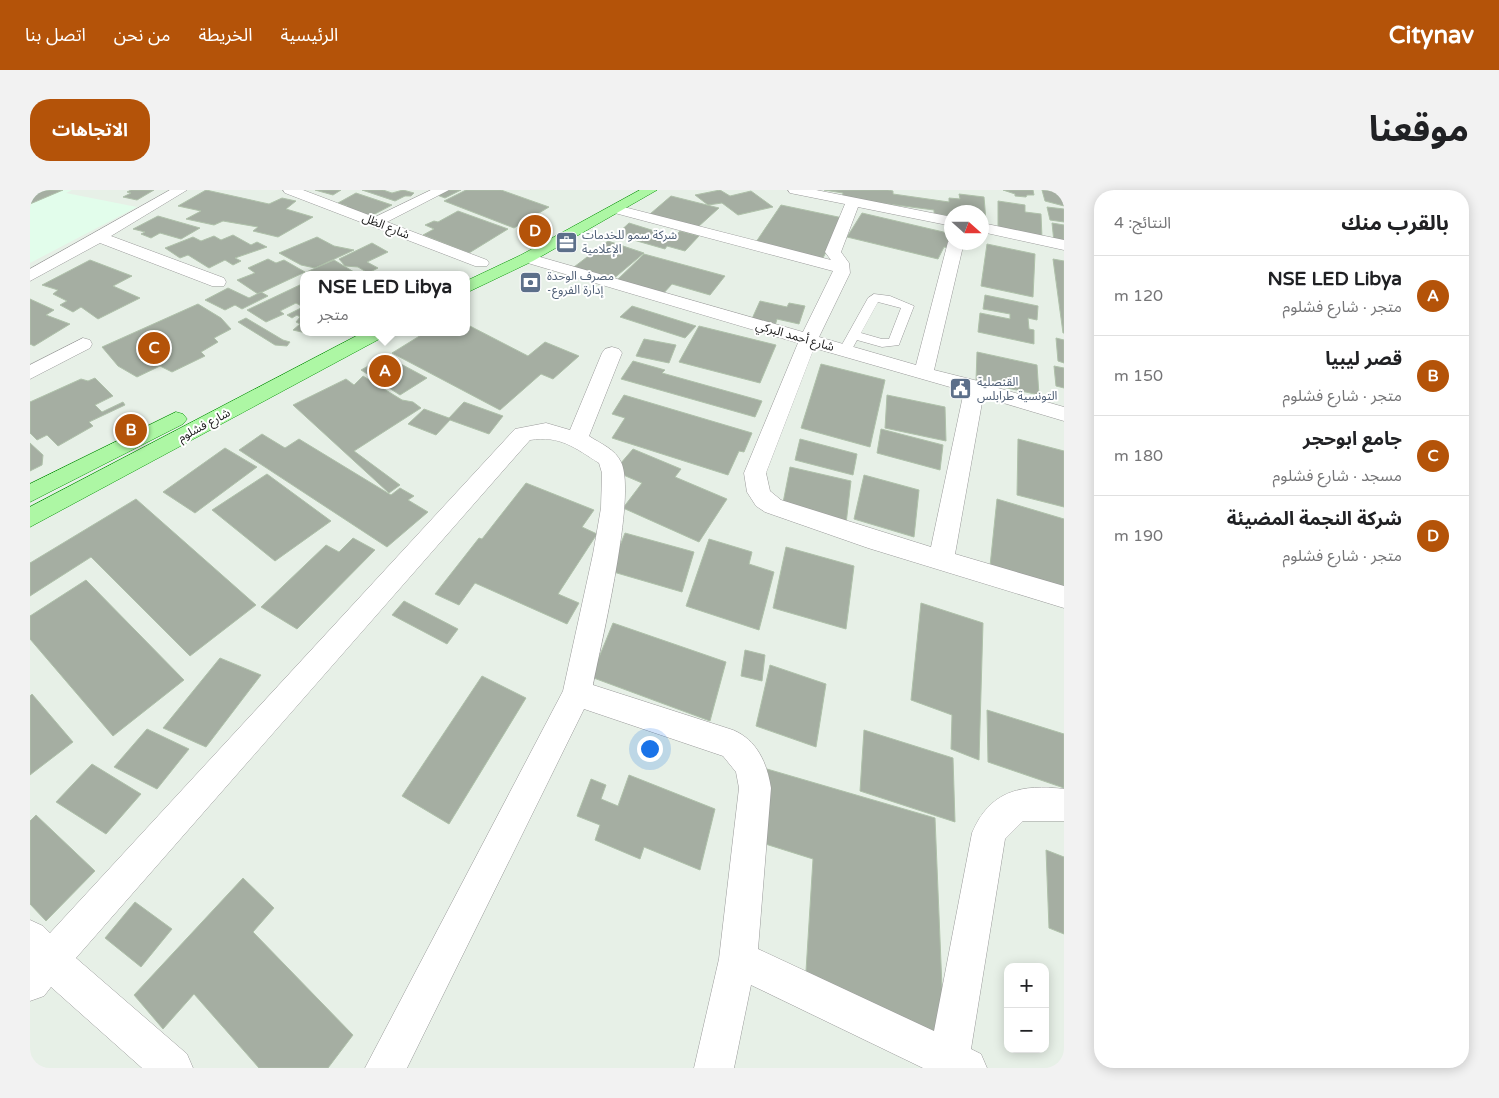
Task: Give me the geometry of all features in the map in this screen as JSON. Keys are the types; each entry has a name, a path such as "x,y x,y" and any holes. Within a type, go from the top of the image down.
{"main road":[{"path":"467,271 625,190"},
{"path":"470,286 527,258 650,190"},
{"name":"شارع فشلوم","path":"30,494 339,336"},
{"name":"شارع فشلوم","path":"30,518 371,336"}],"street":[{"path":"30,276 180,190"},
{"name":"شارع الظل","path":"290,190 481,264"},
{"path":"376,222 442,190"},
{"path":"795,190 944,220"},
{"path":"853,202 833,252 843,268 842,274 808,340 755,473 756,489 766,503 773,506 1064,597"},
{"path":"616,209 843,268"},
{"path":"989,229 1064,245"},
{"path":"99,236 218,282"},
{"path":"924,371 954,250"},
{"name":"شارع أحمد البركي","path":"527,258 808,340 849,342 924,371 1064,414"},
{"path":"30,373 83,344"},
{"path":"577,438 612,353"},
{"path":"941,560 975,386"},
{"path":"173,1068 37,960 523,434 546,430 577,438 607,458 611,464 613,473 613,508 606,554 577,693 385,1068"},
{"path":"577,693 733,745 743,753 753,771 755,788 738,959 714,1068"},
{"path":"738,959 958,1063 989,833 1001,814 1015,805 1042,803 1064,805"}],"lane":[{"path":"874,298 886,299 908,306 894,342 849,342 874,298"}],"shaded area":[{"path":"30,190 72,190 66,193 137,207 30,263"}],"building":[{"path":"38,190 63,190 30,204 30,193"},
{"path":"131,190 154,190 137,200 123,197 131,193 127,192"},
{"path":"206,190 269,204 282,198 296,201 286,209 313,217 278,237 253,231 258,227 223,221 214,225 186,219 201,211 178,206"},
{"path":"315,190 341,190 333,195"},
{"path":"362,190 383,190 392,193 403,190 414,193 411,196 405,196 395,201"},
{"path":"447,190 461,190 445,198 437,195"},
{"path":"466,190 501,190 549,207 514,228 444,201"},
{"path":"720,190 730,196 751,191 773,207 738,215 722,203 708,205 695,195"},
{"path":"824,190 888,190 893,191 893,194 949,202 949,198 960,199 959,194 984,197 985,205 944,205 944,215 934,214 934,210 842,198 843,193"},
{"path":"1003,190 1033,190 1034,195 1027,195 1026,197 1015,196 1015,194"},
{"path":"1042,190 1064,192 1064,206 1045,201"},
{"path":"356,193 392,205 371,216 344,208 347,206 338,203"},
{"path":"671,196 719,208 698,227 650,214"},
{"path":"998,201 1025,205 1025,212 1041,214 1042,238 998,230"},
{"path":"781,205 843,218 822,260 756,242"},
{"path":"1047,207 1064,209 1064,222 1050,220"},
{"path":"458,211 508,229 469,253 423,235 434,229 425,225 434,221 438,222"},
{"path":"862,213 944,232 944,247 938,259 847,237"},
{"path":"158,216 200,228 181,239 160,233 151,238 141,234 145,232 133,229"},
{"path":"629,223 674,237 680,231 699,236 685,251 667,246 665,249 616,235"},
{"path":"1052,223 1064,225 1064,243 1054,242"},
{"path":"233,235 251,245 257,242 267,247 235,258 241,261 233,265 225,260 209,268 188,255 180,258 165,248 193,237 201,241 214,236 221,240"},
{"path":"317,237 334,246 354,250 315,268 301,265 279,253"},
{"path":"608,241 644,253 612,280 574,267"},
{"path":"372,243 388,252 367,262 378,268 372,271 345,266 339,259"},
{"path":"989,244 1035,254 1033,297 981,286 986,250 989,250"},
{"path":"644,254 725,276 710,295 672,284 662,295 616,281"},
{"path":"268,259 276,263 284,260 303,271 300,271 300,274 258,294 237,280 255,273 248,268"},
{"path":"1053,259 1064,261 1064,333 1063,333"},
{"path":"90,260 132,276 113,286 140,298 98,319 81,307 73,312 60,305 67,301 53,294 58,290 42,285"},
{"path":"334,260 352,271 309,271"},
{"path":"300,285 300,305 296,303 280,311 284,314 266,322 247,310"},
{"path":"228,288 249,298 261,292 268,296 242,309 235,305 225,310 205,300"},
{"path":"985,295 1038,306 1037,320 1028,318 1029,329 1034,330 1034,344 978,332 980,313 1010,319 1010,314 983,309"},
{"path":"30,299 54,310 46,315 70,324 34,346 30,344"},
{"path":"760,301 787,307 789,303 805,306 799,324 777,319 775,326 751,321"},
{"path":"198,304 221,318 231,329 214,338 218,342 201,352 205,356 172,372 160,366 137,377 118,366 102,347"},
{"path":"632,306 696,326 685,338 620,317"},
{"path":"300,308 300,317 297,315 292,318 287,315"},
{"path":"246,318 283,340 290,342 287,346 275,345 238,322"},
{"path":"300,324 300,332 293,330"},
{"path":"470,326 528,356 545,342 579,356 553,379 541,374 500,410 392,353 420,336 470,336"},
{"path":"699,326 776,345 760,383 679,362"},
{"path":"1056,338 1064,340 1064,363 1058,361"},
{"path":"644,339 676,345 669,363 636,356"},
{"path":"977,352 1037,365 1039,395 976,381"},
{"path":"386,356 427,378 400,395 361,370"},
{"path":"633,361 665,370 662,373 762,401 755,417 621,379"},
{"path":"821,364 885,380 870,447 801,428"},
{"path":"1054,366 1064,368 1064,388 1056,386"},
{"path":"363,376 402,400 413,402 421,408 354,451 400,485 389,493 293,405 346,379 354,385"},
{"path":"95,378 113,396 95,405 102,412 123,402 125,405 89,422 93,426 58,446 47,435 37,440 30,433 30,402 81,379 88,381"},
{"path":"624,395 752,433 744,452 739,451 728,475 612,438 625,418 612,414"},
{"path":"887,395 945,407 946,441 885,428"},
{"path":"464,402 503,416 489,434 450,420 436,435 408,424 424,409 449,418"},
{"path":"881,429 943,445 940,470 877,453"},
{"path":"262,434 285,448 299,439 391,495 400,488 414,496 408,500 428,512 387,547 239,450"},
{"path":"800,439 857,454 853,475 795,460"},
{"path":"1018,439 1064,451 1064,507 1017,495"},
{"path":"30,443 43,455 42,465 30,471"},
{"path":"225,448 257,467 195,513 163,492"},
{"path":"633,449 681,469 675,477 727,499 699,542 623,508 642,483 614,471"},
{"path":"790,467 851,481 846,524 782,508"},
{"path":"267,474 331,521 275,561 212,510"},
{"path":"864,475 919,490 914,537 854,519"},
{"path":"526,483 594,510 582,527 597,534 558,594 579,603 567,624 475,583 459,605 435,594"},
{"path":"136,499 256,605 190,656 91,557 30,596 30,563"},
{"path":"997,499 1064,519 1064,591 990,566"},
{"path":"625,533 694,552 682,592 610,571"},
{"path":"353,538 375,550 297,629 261,607 326,545 339,552"},
{"path":"709,539 752,552 749,564 774,572 759,630 686,606"},
{"path":"786,547 854,566 846,629 773,608"},
{"path":"86,580 184,680 113,736 30,639 30,616"},
{"path":"404,601 458,629 447,644 392,615"},
{"path":"921,603 983,623 979,760 951,749 952,715 911,700"},
{"path":"613,623 726,662 710,721 591,677"},
{"path":"745,650 765,655 762,681 741,676"},
{"path":"220,658 261,675 206,747 163,728"},
{"path":"770,665 826,684 816,747 756,726"},
{"path":"482,676 526,698 449,824 402,796"},
{"path":"32,694 73,742 30,775 30,696"},
{"path":"987,710 1064,734 1064,788 988,762"},
{"path":"147,729 189,749 157,789 114,767"},
{"path":"864,730 953,758 955,822 860,791"},
{"path":"92,764 141,794 106,834 56,802"},
{"path":"767,769 935,818 944,1036 805,987 813,859 759,842"},
{"path":"629,775 715,809 700,870 644,847 640,859 595,840 600,825 577,816 591,779 606,785 601,799 618,806"},
{"path":"36,815 95,871 46,921 30,904 30,821"},
{"path":"1046,850 1064,857 1064,934 1049,928"},
{"path":"243,878 274,908 253,932 353,1035 328,1068 259,1068 194,994 163,1029 134,995"},
{"path":"135,902 172,929 141,967 105,938"}],"place":[{"name":"شركة النجمة المضيئة","path":"535,231"},
{"name":"شركة سمو للخدمات الإعلامية","path":"566,242"},
{"name":"مصرف الوحدة -إدارة الفروع","path":"531,283"},
{"name":"جامع ابوحجر","path":"154,348"},
{"name":"NSE LED Libya","path":"385,371"},
{"name":"القنصلية التونسية طرابلس","path":"961,389"},
{"name":"قصر ليبيا","path":"131,430"}]}
